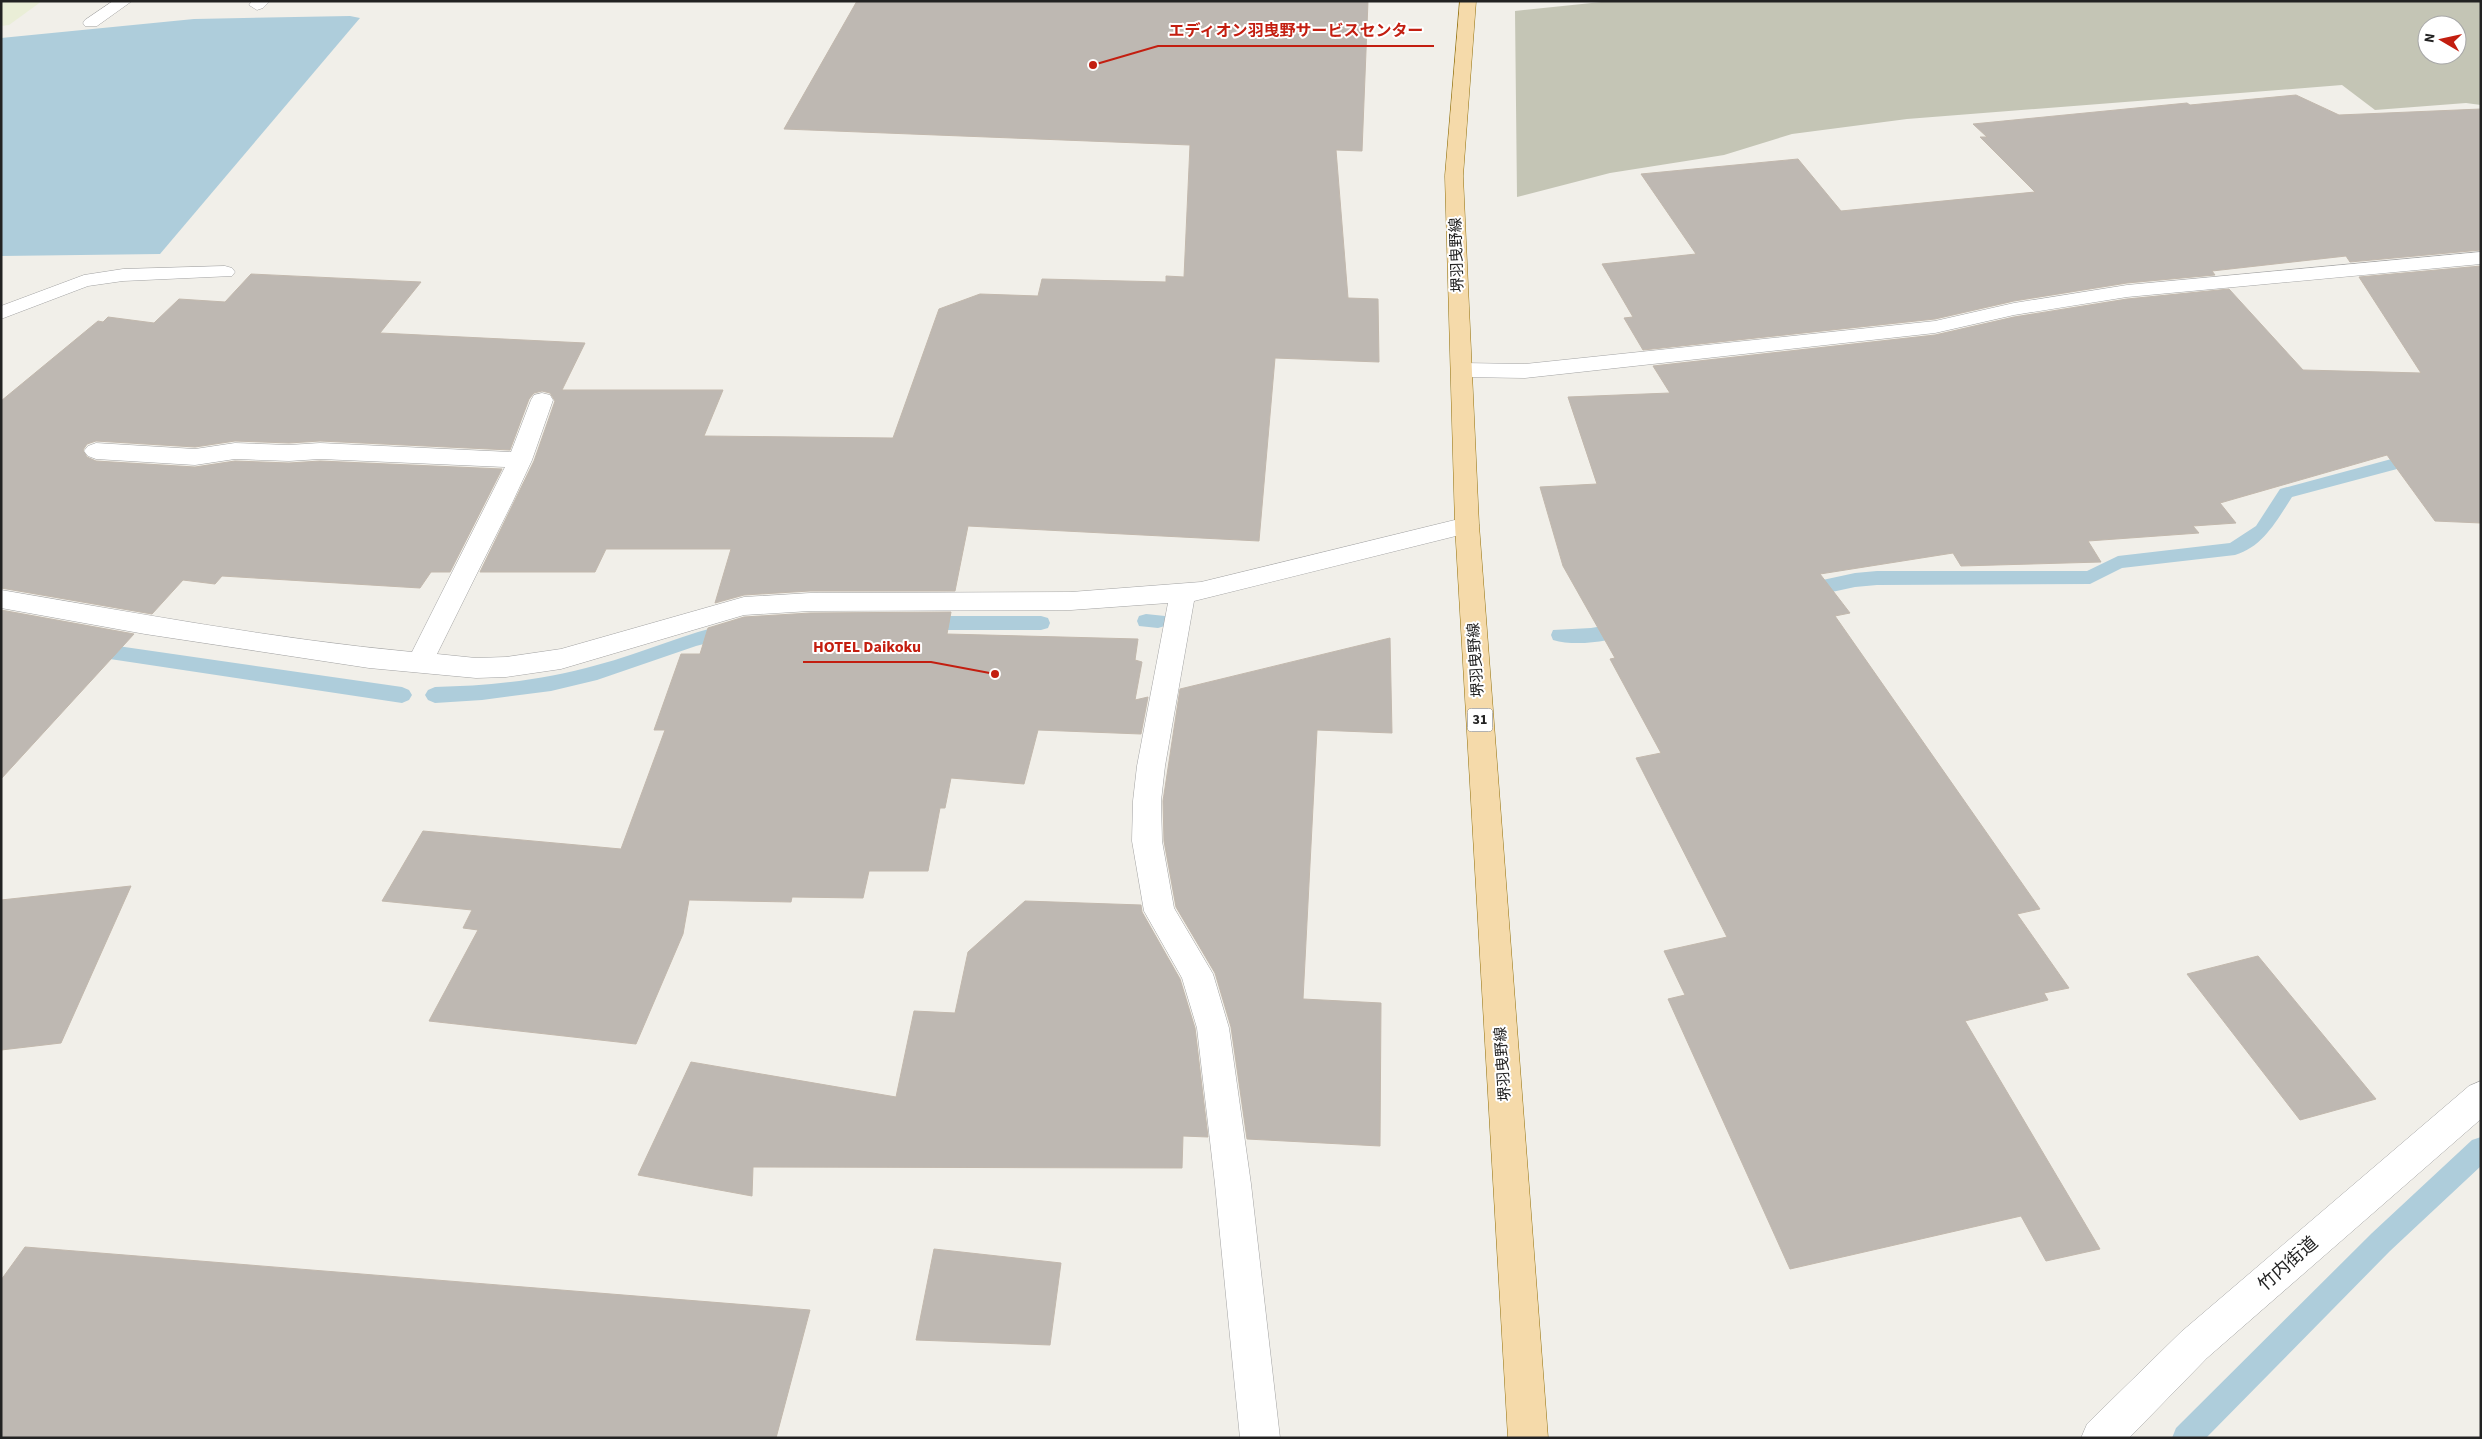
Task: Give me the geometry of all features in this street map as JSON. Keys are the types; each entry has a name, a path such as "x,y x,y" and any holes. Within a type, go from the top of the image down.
{"main road":[{"name":"堺羽曳野線","path":"1468,1 1454,176 1467,525 1528,1438"}],"street":[{"path":"91,23 124,1"},
{"path":"1462,370 1525,371 1935,327 2014,309 2127,291 2481,258"},
{"path":"1,313 84,281 123,275 225,272"},
{"path":"420,663 520,460 542,400"},
{"path":"96,451 195,457 235,451 289,453 320,451 520,460"},
{"path":"1,599 145,624 420,663 476,668 538,663 583,654 714,613 744,606 770,603 1071,601 1182,594 1201,591 1467,525"},
{"path":"1182,594 1151,766 1147,801 1147,841 1159,911 1197,974 1213,1028 1233,1184 1260,1438"},
{"name":"竹内街道","path":"2101,1438 2194,1345 2481,1097"}],"shaded area":[{"path":"1,1 42,1 9,25 1,26"},
{"path":"1611,1 2481,1 2481,105 2466,103 2375,110 2342,85 1907,119 1792,134 1724,155 1610,173 1517,197 1515,11"}],"water":[{"path":"350,16 360,18 160,254 1,256 1,38 194,19"}],"building":[{"path":"857,1 1368,1 1362,151 1336,150 1348,298 1378,299 1379,362 1275,358 1259,541 968,526 955,591 810,591 744,595 715,603 731,549 606,549 595,572 480,572 534,461 555,401 550,393 542,391 534,393 529,399 510,450 320,441 289,443 235,441 195,447 96,441 87,444 83,450 87,457 96,461 195,467 235,461 289,463 320,461 502,469 450,572 431,572 420,588 222,576 215,584 183,580 152,614 1,588 1,401 98,321 103,322 108,317 154,323 179,299 225,302 251,274 421,282 380,333 585,343 562,390 723,390 704,436 893,438 939,309 980,294 1038,296 1042,279 1166,282 1166,276 1184,277 1190,145 784,129"},
{"path":"2296,95 2339,115 2481,109 2481,250 2350,262 2346,256 2212,271 2215,275 2127,283 2014,301 1935,319 1643,350 1624,318 1633,317 1602,264 1696,254 1641,174 1798,159 1841,211 2035,192 1980,137 1987,137 1973,124 2187,103 2190,105"},
{"path":"2481,266 2481,523 2435,521 2387,455 2220,503 2236,523 2193,526 2199,533 2088,541 2101,562 1961,566 1953,553 1820,574 1850,613 1835,616 2040,909 2017,914 2069,988 2044,993 2048,1000 1965,1021 2100,1249 2046,1261 2021,1216 1790,1269 1668,999 1685,995 1664,951 1727,937 1636,758 1661,753 1610,659 1615,658 1563,566 1540,487 1597,484 1568,397 1670,393 1653,366 1935,335 2014,317 2127,299 2229,289 2303,370 2421,373 2359,277"},
{"path":"1,610 134,634 1,779"},
{"path":"951,612 947,634 1138,639 1135,660 1142,662 1135,700 1148,697 1141,734 1038,730 1024,784 951,778 945,808 940,808 928,871 869,871 863,898 792,897 791,902 689,900 683,934 636,1044 429,1021 478,930 463,928 472,910 382,901 423,831 621,849 665,730 654,730 681,654 700,654 708,628 744,617 810,613"},
{"path":"1390,638 1392,733 1317,730 1303,999 1381,1003 1380,1146 1247,1139 1231,1027 1215,973 1176,907 1164,841 1163,801 1180,689"},
{"path":"131,886 61,1043 1,1050 1,900"},
{"path":"1025,901 1141,905 1142,912 1180,979 1195,1028 1208,1137 1183,1136 1182,1168 753,1167 752,1196 638,1175 691,1062 896,1097 914,1011 955,1013 968,952"},
{"path":"2258,956 2376,1099 2300,1120 2187,974"},
{"path":"25,1247 810,1310 776,1438 1,1438 1,1280"},
{"path":"934,1249 1061,1263 1050,1345 916,1340"}],"waterway":[{"path":"1804,591 1855,580 1877,578 2090,577 2118,562 2196,555 2235,549 2262,530 2286,493 2421,457"},
{"path":"1146,621 1158,621"},
{"path":"923,623 1041,623"},
{"path":"1560,635 1591,635 1626,629"},
{"path":"435,695 482,693 528,687 597,673 703,637 732,630"},
{"path":"90,649 402,695"},
{"path":"2186,1438 2381,1242 2481,1149"}],"place":[{"name":"エディオン羽曳野サービスセンター","path":"1093,65"},
{"name":"HOTEL Daikoku","path":"995,674"}]}
